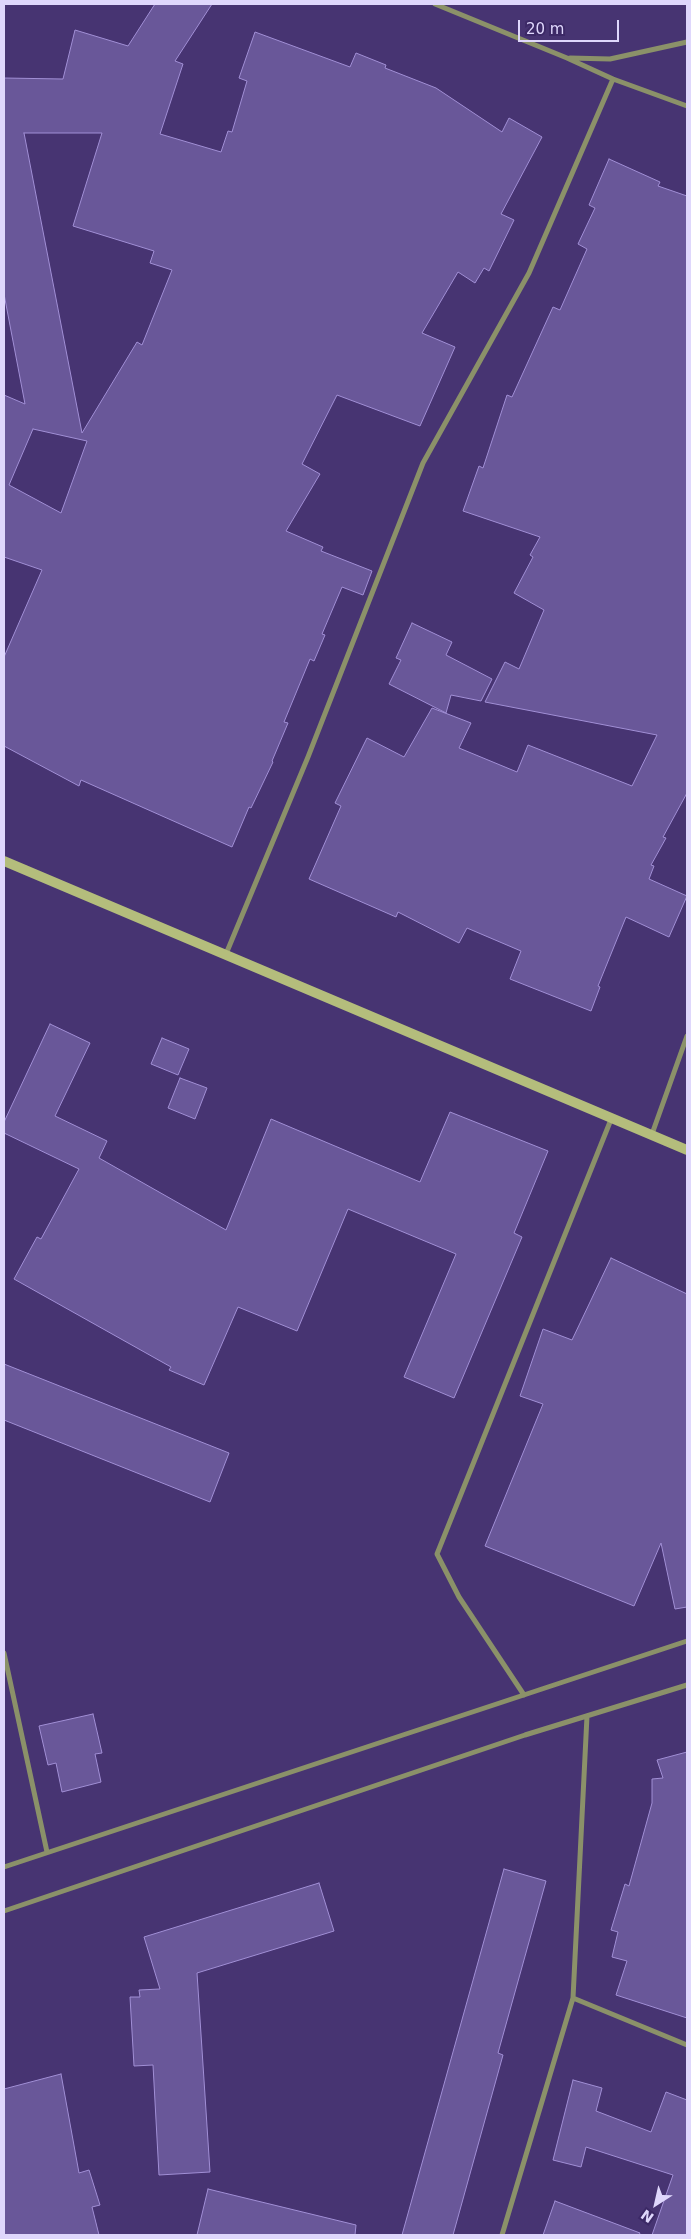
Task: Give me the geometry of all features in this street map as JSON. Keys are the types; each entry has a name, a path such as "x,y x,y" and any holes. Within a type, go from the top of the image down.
{"main road":[{"path":"4,861 687,1150"}],"street":[{"path":"435,4 613,79 687,106"},
{"path":"567,58 610,59 687,42"},
{"path":"226,954 308,757 423,464 529,273 613,79"},
{"path":"652,1134 687,1036"},
{"path":"524,1695 459,1597 437,1554 612,1117"},
{"path":"4,1867 687,1641"},
{"path":"4,1653 47,1852"},
{"path":"4,1911 687,1684"},
{"path":"502,2235 573,1998 587,1716"},
{"path":"573,1998 687,2045"}],"building":[{"path":"155,4 212,4 175,61 183,64 160,134 221,152 228,131 232,132 247,81 239,78 255,32 350,67 356,53 386,65 385,68 436,88 502,132 509,118 542,137 501,214 514,220 489,271 484,268 475,283 458,272 422,333 455,347 420,426 337,395 302,464 320,474 286,531 323,547 321,551 372,571 363,595 342,587 322,634 325,635 314,661 310,659 284,722 288,723 273,762 251,808 249,807 232,847 81,780 79,786 4,746 4,657 42,570 4,557 4,395 25,404 4,294 4,78 63,79 75,30 128,46","holes":["24,133 102,133 73,226 154,251 150,263 172,270 142,345 137,342 82,433","33,429 87,441 61,513 9,485"]},
{"path":"609,159 660,182 658,186 687,196 687,793 663,837 666,838 651,865 654,866 649,879 687,896 669,937 626,917 598,986 600,987 591,1011 510,979 521,951 467,928 459,943 398,912 396,917 309,879 341,806 335,803 367,738 404,757 432,708 471,723 459,748 517,772 528,745 632,786 657,735 485,702 505,662 519,669 544,610 514,593 533,557 530,555 540,537 463,511 479,466 483,468 507,395 512,397 553,307 560,310 587,249 578,244 595,208 589,205"},
{"path":"412,623 452,642 446,655 492,679 481,701 451,695 446,713 389,684 401,660 396,658"},
{"path":"50,1024 90,1043 55,1116 107,1141 99,1158 226,1230 271,1119 420,1182 450,1112 548,1151 514,1233 522,1237 454,1398 404,1377 456,1254 348,1209 297,1331 238,1307 204,1385 169,1370 171,1367 14,1279 37,1237 41,1239 79,1169 4,1133 4,1122"},
{"path":"162,1038 189,1049 178,1075 151,1064"},
{"path":"180,1078 207,1088 195,1119 168,1108"},
{"path":"611,1258 687,1294 687,1607 675,1609 661,1543 634,1606 485,1546 543,1404 520,1396 543,1329 572,1340"},
{"path":"4,1364 229,1453 210,1502 4,1420"},
{"path":"93,1714 102,1753 95,1754 101,1782 62,1792 56,1763 48,1765 39,1726"},
{"path":"687,1752 687,2018 616,1995 627,1961 612,1957 618,1932 611,1930 625,1884 629,1886 652,1803 652,1779 663,1778 657,1760"},
{"path":"504,1869 546,1881 498,2053 503,2055 453,2235 402,2235"},
{"path":"319,1883 334,1931 197,1973 210,2172 159,2175 153,2065 134,2066 130,1997 140,1997 139,1990 160,1989 144,1937"},
{"path":"61,2074 79,2173 89,2170 100,2205 92,2207 99,2235 4,2235 4,2089"},
{"path":"573,2080 602,2088 596,2111 651,2132 666,2092 687,2100 687,2235 652,2235 673,2175 586,2147 581,2167 553,2160"},
{"path":"208,2189 356,2225 355,2235 197,2235"},
{"path":"555,2201 640,2233 639,2235 543,2235"}]}
